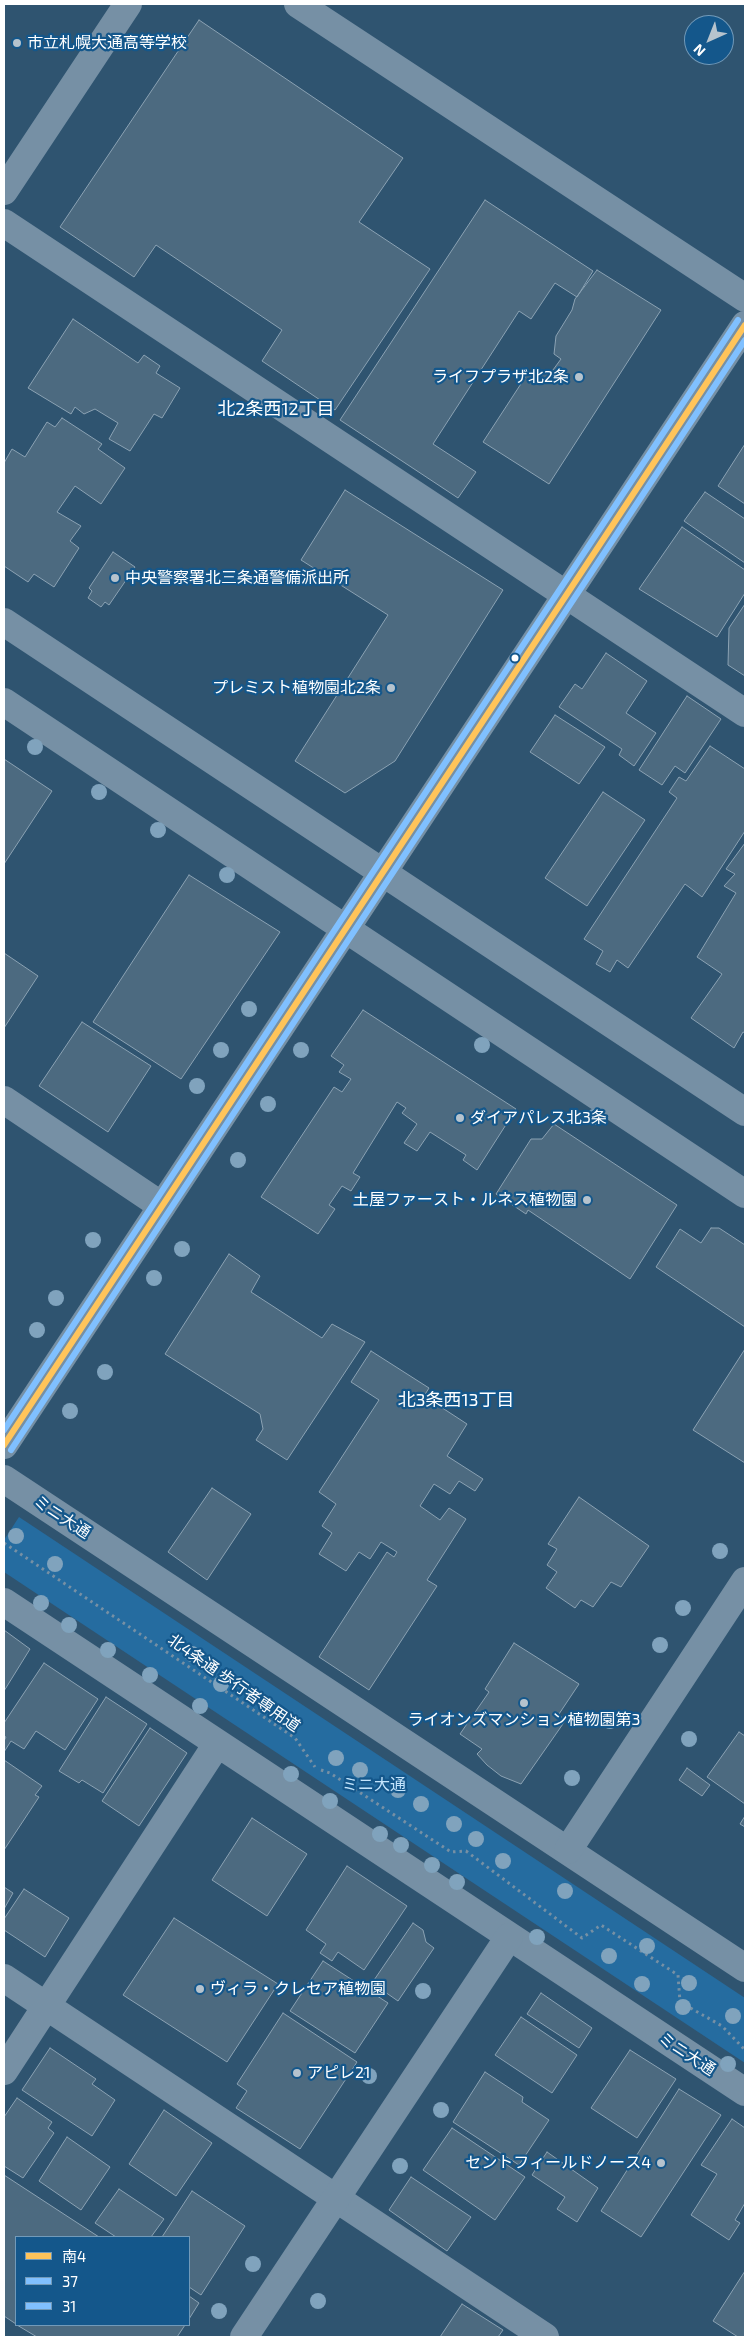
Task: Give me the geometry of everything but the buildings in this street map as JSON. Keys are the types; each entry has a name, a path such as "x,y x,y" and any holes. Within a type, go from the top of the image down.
{"street":[{"path":"4,191 128,4"},
{"path":"298,4 745,298"},
{"path":"4,223 745,713"},
{"path":"4,1445 745,325"},
{"path":"4,622 745,1112"},
{"path":"4,702 745,1194"},
{"path":"4,1100 162,1206"},
{"name":"ミニ大通","path":"4,1479 745,1968"},
{"path":"568,1850 745,1581"},
{"name":"ミニ大通","path":"4,1602 745,2092"},
{"path":"4,2071 48,2007 217,1744"},
{"path":"244,2337 508,1937"},
{"path":"4,1978 545,2337"}],"path":[{"name":"北4条通 歩行者専用道","path":"4,1543 295,1738 316,1768 330,1773 452,1852 466,1851 582,1938 601,1925 678,1975 680,2002 722,2026 745,2050"}],"green space":[{"name":"ミニ大通","path":"19,1517 745,1998 745,2063 4,1572 4,1540"}],"transit line":[{"name":"31","path":"4,1430 738,320"},
{"name":"南4","path":"4,1445 745,325"},
{"name":"37","path":"11,1450 745,340"}],"place":[{"name":"市立札幌大通高等学校","path":"17,43"},
{"name":"ライフプラザ北2条","path":"579,377"},
{"name":"中央警察署北三条通警備派出所","path":"115,578"},
{"name":"プレミスト植物園北2条","path":"391,688"},
{"name":"ダイアパレス北3条","path":"460,1118"},
{"name":"土屋ファースト・ルネス植物園","path":"587,1200"},
{"name":"ライオンズマンション植物園第3","path":"524,1703"},
{"name":"ヴィラ・クレセア植物園","path":"200,1989"},
{"name":"アピレ21","path":"297,2073"},
{"name":"セントフィールドノース4","path":"661,2163"}],"district":[{"name":"北2条西12丁目","path":"276,409"},
{"name":"北3条西13丁目","path":"456,1400"}]}
